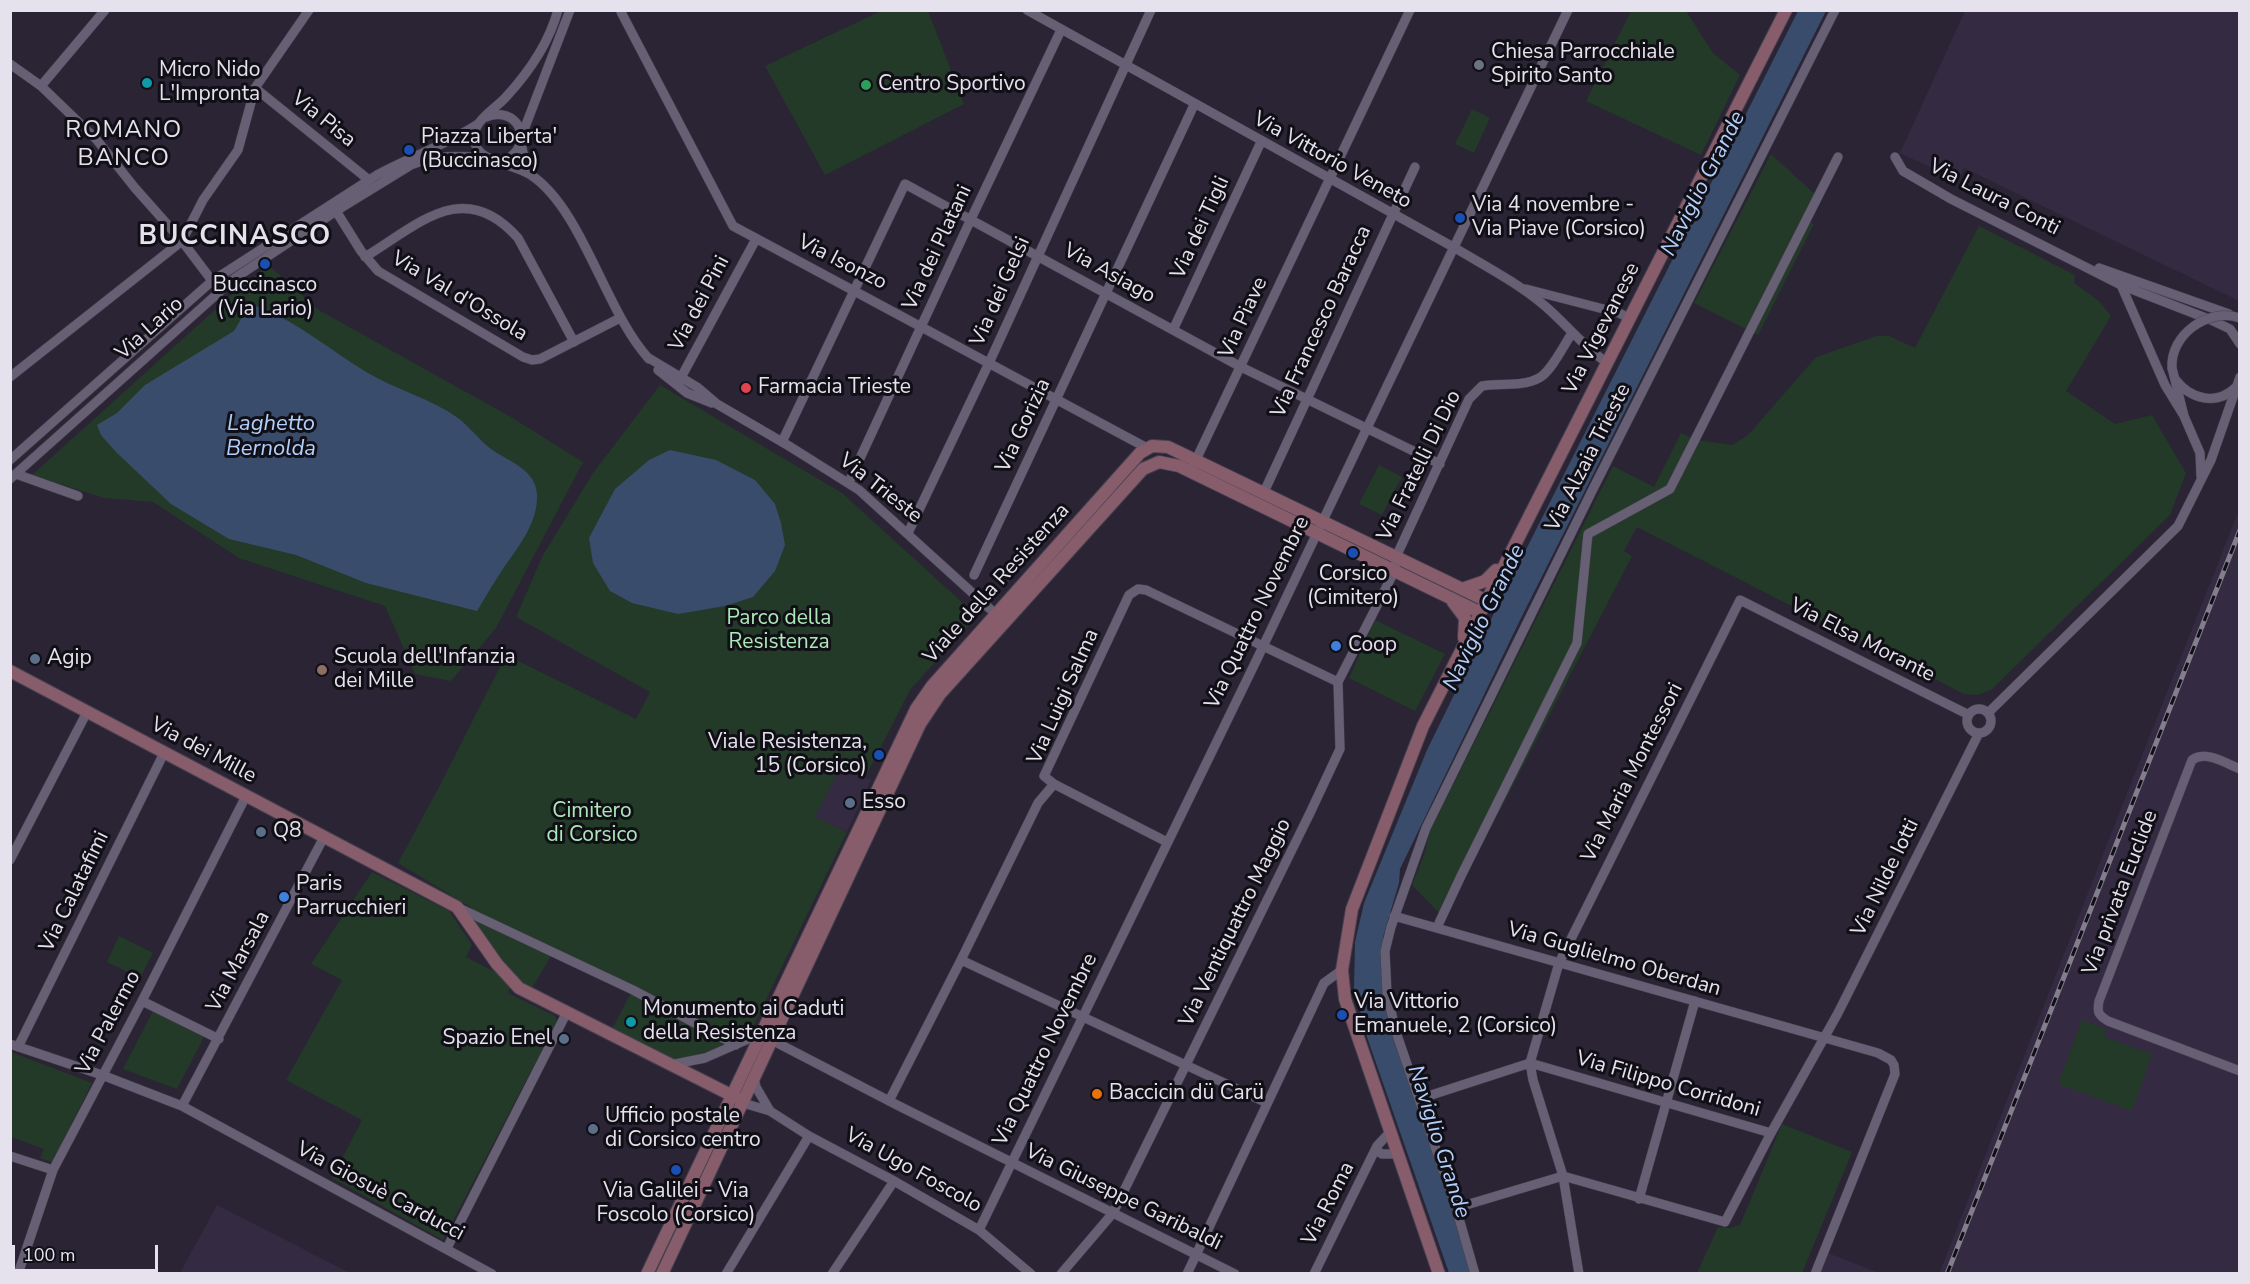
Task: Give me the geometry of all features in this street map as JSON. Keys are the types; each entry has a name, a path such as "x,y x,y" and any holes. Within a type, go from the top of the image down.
{"street":[{"path":"41,86 105,10"},
{"path":"558,10 551,32 538,56 516,86 478,124 474,135 476,146 490,159 509,158 517,151 570,10"},
{"name":"Via Vittorio Veneto","path":"1027,10 1194,105 1455,248 1521,288 1545,306 1606,362"},
{"name":"Via dei Gelsi","path":"908,533 989,363 1151,10"},
{"name":"Via Piave","path":"1190,471 1410,10"},
{"name":"Via Quattro Novembre","path":"979,1230 1263,647 1568,10"},
{"name":"Via Vigevanese","path":"1439,1274 1345,999 1342,970 1348,925 1357,894 1423,726 1786,10"},
{"name":"Via Alzaia Trieste","path":"1475,1274 1456,1209 1396,1032 1387,994 1386,951 1394,916 1426,828 1592,491 1835,10"},
{"name":"Via Isonzo","path":"620,11 733,226 1147,448"},
{"path":"10,377 182,241 203,200 238,150 255,88 306,12"},
{"name":"Via dei Platani","path":"849,482 1061,30"},
{"path":"10,64 41,86 96,139 182,241 220,291"},
{"name":"Via Pisa","path":"255,88 369,180"},
{"name":"Via Gorizia","path":"974,574 1194,105"},
{"path":"486,117 494,114 509,116 520,127 521,138"},
{"name":"Via Lario","path":"10,460 212,281 369,180 404,160 455,138 478,124"},
{"name":"Via Trieste","path":"521,138 524,158 532,176 555,200 569,220 633,341 647,357 696,398 717,404 849,482 869,497 1001,618"},
{"name":"Via dei Tigli","path":"1173,330 1261,142"},
{"name":"Via Lario","path":"13,476 220,291 261,259 400,170 432,158 452,156 490,159"},
{"path":"1439,923 1577,643 1587,534 1670,489 1838,157"},
{"name":"Via Laura Conti","path":"1895,157 1903,171 1941,193 2083,264"},
{"name":"Via Trieste","path":"490,159 532,176"},
{"name":"Via Francesco Baracca","path":"1264,492 1391,214 1415,167"},
{"name":"Via Asiago","path":"854,289 905,183 1241,367 1440,464"},
{"path":"365,257 447,209 461,207 479,210 495,217 518,238 574,342"},
{"name":"Via Val d'Ossola","path":"336,211 365,257 378,272 522,357 532,360 540,358 620,318"},
{"name":"Via dei Pini","path":"679,382 756,239"},
{"path":"2083,264 2121,285 2229,329 2240,344"},
{"path":"2083,264 2113,272 2146,286 2240,318"},
{"path":"2121,285 2165,385 2184,416 2200,453 2202,466 2200,481"},
{"name":"Via Vittorio Veneto","path":"1521,288 1619,313 1629,318"},
{"path":"782,442 854,289"},
{"path":"2184,416 2173,373 2174,351 2178,341 2190,329 2214,317 2229,314"},
{"name":"Via Fratelli Di Dio","path":"1395,570 1396,557 1475,392 1482,386 1540,378 1548,370 1572,333"},
{"path":"2173,373 2188,392 2203,398 2221,397 2235,388"},
{"path":"1988,713 2172,534 2183,519 2211,460 2240,377"},
{"name":"Viale della Resistenza","path":"647,1274 732,1094 766,1037 866,824 930,707 1123,471 1147,448 1163,446 1196,459 1264,492 1395,570 1479,612"},
{"name":"Viale della Resistenza","path":"1001,618 1143,469 1153,463 1164,462 1396,557 1485,600"},
{"path":"13,476 78,496"},
{"path":"1462,589 1489,578 1508,555"},
{"name":"Via Ventiquattro Maggio","path":"1061,1274 1113,1213 1310,813 1340,749 1338,682 1395,570"},
{"name":"Via Luigi Salma","path":"889,1101 1038,803 1054,784 1044,776 1129,595 1138,589 1146,590 1338,682"},
{"path":"1448,597 1465,618 1464,644"},
{"name":"Via Elsa Morante","path":"1740,600 1969,715"},
{"name":"Via Maria Montessori","path":"1530,1063 1559,963 1740,600"},
{"name":"Via dei Mille","path":"10,671 377,865"},
{"path":"1978,709 1988,713 1991,724 1986,730 1979,733 1970,729 1967,720 1969,715 1978,709"},
{"path":"10,860 87,712"},
{"name":"Via Nilde Iotti","path":"1639,1199 1725,1222 1824,1038 1979,733"},
{"name":"Via Calatafimi","path":"14,1045 164,753"},
{"name":"Via privata Euclide","path":"2240,769 2199,755 2192,760 2099,1001 2099,1014 2108,1021 2240,1071"},
{"path":"1054,784 1167,842"},
{"name":"Via Palermo","path":"18,1274 53,1170 246,796"},
{"name":"Via Marsala","path":"182,1106 324,837"},
{"name":"Via Ugo Foscolo","path":"377,865 457,907 514,984 670,1065 732,1094 743,1102 770,1111 809,1136 979,1230 1031,1274"},
{"path":"457,907 633,990 736,1045"},
{"name":"Via Guglielmo Oberdan","path":"1394,916 1824,1038 1891,1060 1895,1069 1893,1079 1815,1274"},
{"path":"961,960 1267,1103"},
{"path":"1187,1274 1324,983 1342,970"},
{"name":"Via Marsala","path":"142,1000 219,1039"},
{"path":"1456,1209 1563,1176 1639,1199 1695,1001"},
{"path":"447,1248 567,1012"},
{"path":"670,1065 705,1058 736,1045 766,1037"},
{"name":"Viale della Resistenza","path":"662,1274 754,1077 766,1037"},
{"name":"Via Giuseppe Garibaldi","path":"766,1037 1235,1274"},
{"name":"Via Giosuè Carducci","path":"14,1045 102,1075 182,1106 492,1274"},
{"path":"1419,1099 1530,1063 1533,1080 1563,1176 1579,1274"},
{"name":"Via Filippo Corridoni","path":"1530,1063 1771,1133"},
{"name":"Via Ugo Foscolo","path":"754,1077 756,1087 770,1111"},
{"name":"Via Roma","path":"1314,1274 1376,1150 1390,1132"},
{"path":"726,1274 809,1136"},
{"name":"Via Roma","path":"1376,1150 1382,1154 1397,1154"},
{"path":"10,1156 53,1170"},
{"path":"832,1274 894,1181"}],"shaded area":[{"path":"1965,11 2239,11 2239,301 1964,168 1958,180 1900,153"},
{"path":"2239,510 2239,1273 1939,1274 2109,839"},
{"path":"840,767 871,780 847,832 815,817"},
{"path":"217,1205 350,1273 180,1273"},
{"path":"1828,1253 1879,1273 1819,1274"}],"green space":[{"name":"Centro Sportivo","path":"883,10 928,11 964,104 825,175 765,66"},
{"path":"1631,11 1686,11 1713,53 1740,75 1701,155 1586,101"},
{"path":"1472,109 1490,118 1474,153 1455,144"},
{"path":"1771,154 1819,198 1808,221 1814,224 1758,335 1694,303"},
{"path":"1979,226 2075,275 2074,283 2099,301 2111,316 2066,391 2115,424 2152,415 2186,473 2170,515 1991,690 1977,695 1964,694 1637,527 1624,551 1632,556 1471,866 1446,920 1412,885 1424,855 1430,831 1613,466 1654,487 1681,433 1697,440 1732,445 1748,435 1816,357 1877,336 1889,336 1915,348"},
{"name":"Laghetto Bernolda","path":"268,265 317,309 511,417 583,462 496,628 451,681 415,674 385,606 239,558 153,502 104,498 32,475 227,299"},
{"name":"Parco della Resistenza","path":"660,385 842,493 977,616 910,690 865,778 840,768 815,817 847,832 748,1037 700,1055 667,1061 612,1029 634,987 555,949 532,988 513,978 472,917 472,908 398,863 506,655 636,719 650,692 516,617 543,555 593,473"},
{"path":"1379,465 1402,477 1382,515 1359,504"},
{"path":"1375,620 1445,654 1415,711 1349,678"},
{"path":"372,872 449,911 472,945 466,957 497,973 510,987 508,993 555,1016 557,1021 443,1240 332,1178 362,1120 286,1080 342,980 311,964"},
{"path":"119,936 153,953 140,978 107,962"},
{"path":"153,1011 204,1037 177,1089 123,1069"},
{"path":"2082,1020 2106,1029 2104,1037 2152,1054 2132,1111 2058,1084"},
{"path":"11,1052 92,1083 52,1162 40,1158 44,1149 11,1137"},
{"path":"1782,1124 1852,1152 1802,1273 1697,1273 1718,1227 1730,1228 1740,1225"}],"water":[{"path":"1798,11 1826,11 1521,618 1400,869 1399,883 1383,937 1384,992 1471,1273 1449,1273 1367,1037 1354,988 1355,942 1364,903 1427,750"},
{"name":"Laghetto Bernolda","path":"250,304 282,317 379,379 447,411 491,449 527,472 537,495 534,516 519,545 477,611 366,583 296,555 229,539 171,504 101,435 97,425 117,413 145,385 234,331"},
{"path":"670,450 716,460 755,480 775,504 785,545 775,571 753,597 725,606 678,614 632,603 610,591 593,563 589,538 615,489 649,460"}],"railway":[{"path":"1947,1274 2240,530"}],"place":[{"name":"Chiesa Parrocchiale Spirito Santo","path":"1479,65"},
{"name":"Micro Nido L'Impronta","path":"147,83"},
{"name":"Centro Sportivo","path":"866,85"},
{"name":"Piazza Liberta' (Buccinasco)","path":"409,150"},
{"name":"Via 4 novembre - Via Piave (Corsico)","path":"1460,218"},
{"name":"Buccinasco (Via Lario)","path":"265,264"},
{"name":"Farmacia Trieste","path":"746,388"},
{"name":"Corsico (Cimitero)","path":"1353,553"},
{"name":"Coop","path":"1336,646"},
{"name":"Agip","path":"35,659"},
{"name":"Scuola dell'Infanzia dei Mille","path":"322,670"},
{"name":"Viale Resistenza, 15 (Corsico)","path":"879,755"},
{"name":"Esso","path":"850,803"},
{"name":"Q8","path":"261,832"},
{"name":"Paris Parrucchieri","path":"284,897"},
{"name":"Via Vittorio Emanuele, 2 (Corsico)","path":"1342,1015"},
{"name":"Monumento ai Caduti della Resistenza","path":"631,1022"},
{"name":"Spazio Enel","path":"564,1039"},
{"name":"Baccicin dü Carü","path":"1097,1094"},
{"name":"Ufficio postale di Corsico centro","path":"593,1129"},
{"name":"Via Galilei - Via Foscolo (Corsico)","path":"676,1170"}],"district":[{"name":"ROMANO BANCO","path":"124,145"},
{"name":"BUCCINASCO","path":"235,237"}],"water label":[{"name":"Naviglio Grande","path":"1704,184"},
{"name":"Naviglio Grande","path":"1485,618"},
{"name":"Naviglio Grande","path":"1438,1142"}],"park label":[{"name":"Cimitero di Corsico","path":"592,824"}]}
